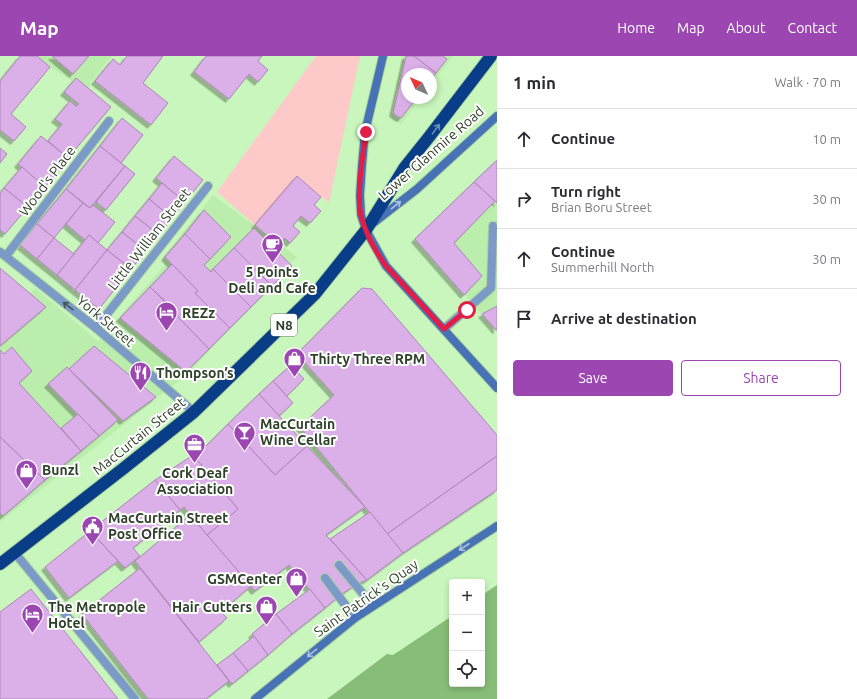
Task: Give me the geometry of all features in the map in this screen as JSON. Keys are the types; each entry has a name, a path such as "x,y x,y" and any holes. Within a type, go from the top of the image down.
{"highway":[{"name":"Lower Glanmire Road","path":"366,230 405,168 491,56"},
{"name":"MacCurtain Street","path":"0,564 194,412 321,287 366,230"}],"main road":[{"path":"383,56 366,132 362,165 360,194 361,214 366,230 386,266 497,388"},
{"name":"Lower Glanmire Road","path":"366,230 417,189 497,116"},
{"name":"Saint Patrick's Quay","path":"255,699 355,618 497,526"}],"street":[{"name":"Wood's Place","path":"3,254 109,121"},
{"name":"Little William Street","path":"96,328 208,186"},
{"path":"444,329 491,288 494,226"},
{"name":"York Street","path":"3,254 96,328 194,412"},
{"path":"15,552 135,699"},
{"path":"339,565 374,606"},
{"path":"325,578 355,618"}],"shaded area":[{"path":"37,56 112,56 91,82 89,88 77,80 74,82 50,67"},
{"path":"316,56 360,56 329,203 297,177 255,225 217,192"},
{"path":"402,56 453,56 437,77 437,68 401,68 401,104 416,104 401,124 391,117"},
{"path":"497,160 497,332 415,239"},
{"path":"213,195 297,257 189,373 0,522 0,324 35,288 98,341 164,266 163,257"},
{"path":"497,585 497,699 327,699 387,654 393,655 449,618 449,687 485,687 485,593"}],"building":[{"path":"20,56 37,56 50,67 11,114 26,127 14,141 0,130 0,81"},
{"path":"52,56 89,56 73,74"},
{"path":"127,56 163,56 143,83 168,103 151,125 95,81 113,59 120,65"},
{"path":"206,56 262,56 258,61 268,70 258,82 249,74 229,99 194,72"},
{"path":"406,56 414,56 430,68 403,68"},
{"path":"414,56 443,56 447,59 437,72 437,68 430,68"},
{"path":"76,78 111,107 68,158 48,141 62,124 55,119 70,101 76,106 79,104 64,92"},
{"path":"401,78 401,104 412,104 401,118 393,113"},
{"path":"122,118 143,135 121,163 100,146"},
{"path":"41,136 68,158 45,187 18,164"},
{"path":"100,146 125,166 90,208 66,189"},
{"path":"0,148 7,154 0,163"},
{"path":"174,156 203,180 185,202 156,178"},
{"path":"497,160 497,203 474,182"},
{"path":"125,166 135,174 106,210 96,202"},
{"path":"22,167 45,187 28,207 4,188"},
{"path":"297,176 321,197 314,205 321,211 310,223 301,216 293,226 300,232 290,243 285,238 278,245 255,225"},
{"path":"474,182 495,201 454,243 482,276 464,295 415,239"},
{"path":"162,183 185,202 172,218 149,199"},
{"path":"4,188 28,207 5,234 0,230 0,193"},
{"path":"66,189 83,203 54,238 37,224"},
{"path":"149,199 172,218 159,235 135,216"},
{"path":"83,203 90,208 93,205 115,222 98,243 89,235 85,240 66,224"},
{"path":"204,210 231,237 210,259 185,234"},
{"path":"135,216 159,235 146,251 122,232"},
{"path":"37,224 54,238 37,259 20,245"},
{"path":"254,228 292,266 272,286 234,248"},
{"path":"122,232 146,251 131,269 107,250"},
{"path":"185,234 210,259 204,265 211,272 213,269 251,307 230,328 195,293 198,291 165,257"},
{"path":"89,235 107,250 75,290 57,275"},
{"path":"54,238 74,254 57,275 37,259"},
{"path":"234,248 272,286 251,307 213,269"},
{"path":"107,250 131,269 99,309 75,290"},
{"path":"172,264 198,291 195,293 230,328 209,349 177,316 178,315 168,304 150,287"},
{"path":"0,268 46,307 0,346"},
{"name":"REZz","path":"150,287 209,349 186,372 120,318"},
{"path":"362,288 372,289 497,435 497,456 387,534 300,427 334,395 297,354"},
{"path":"497,306 497,330 496,330 482,314"},
{"path":"94,346 156,397 123,421 69,369"},
{"path":"12,347 32,371 19,383 81,451 45,480 0,437 0,350 4,354"},
{"path":"291,365 304,379 287,396 273,381"},
{"path":"67,367 118,420 99,436 48,384"},
{"path":"273,381 293,403 279,416 259,394"},
{"path":"259,394 307,446 275,475 228,424"},
{"path":"78,414 99,436 81,451 61,428"},
{"path":"228,424 275,475 307,446 365,507 326,535 367,580 355,585 325,608 289,565 255,591 207,535 238,509 193,455 203,449"},
{"path":"0,437 45,480 3,516 0,513"},
{"path":"193,455 238,509 207,535 184,507 180,510 155,480"},
{"path":"497,456 497,490 403,553 387,534"},
{"path":"155,480 180,510 133,548 140,556 125,568 90,531"},
{"path":"370,512 403,553 367,580 330,539"},
{"path":"190,515 251,586 221,612 227,618 199,642 135,561"},
{"path":"90,531 118,561 69,598 45,567"},
{"path":"140,568 229,681 206,699 148,699 82,614"},
{"name":"The Metropole Hotel","path":"31,589 118,699 0,699 0,612"},
{"path":"310,589 325,608 292,634 276,614"},
{"path":"276,614 292,634 268,655 252,634"},
{"path":"254,636 268,655 248,671 233,653"},
{"path":"233,653 248,671 232,684 217,665"}],"place":[{"name":"5 Points Deli and Cafe","path":"272,264"},
{"name":"REZz","path":"166,332"},
{"name":"Thirty Three RPM","path":"295,378"},
{"name":"Thompson’s","path":"140,392"},
{"name":"MacCurtain Wine Cellar","path":"244,452"},
{"name":"Cork Deaf Association","path":"195,464"},
{"name":"Bunzl","path":"27,490"},
{"name":"MacCurtain Street Post Office","path":"92,546"},
{"name":"GSMCenter","path":"297,598"},
{"name":"Hair Cutters","path":"267,626"},
{"name":"The Metropole Hotel","path":"33,634"}],"route":[{"path":"366,132 360,194 361,214 366,230 379,256 386,266 444,329 467,310"}]}
